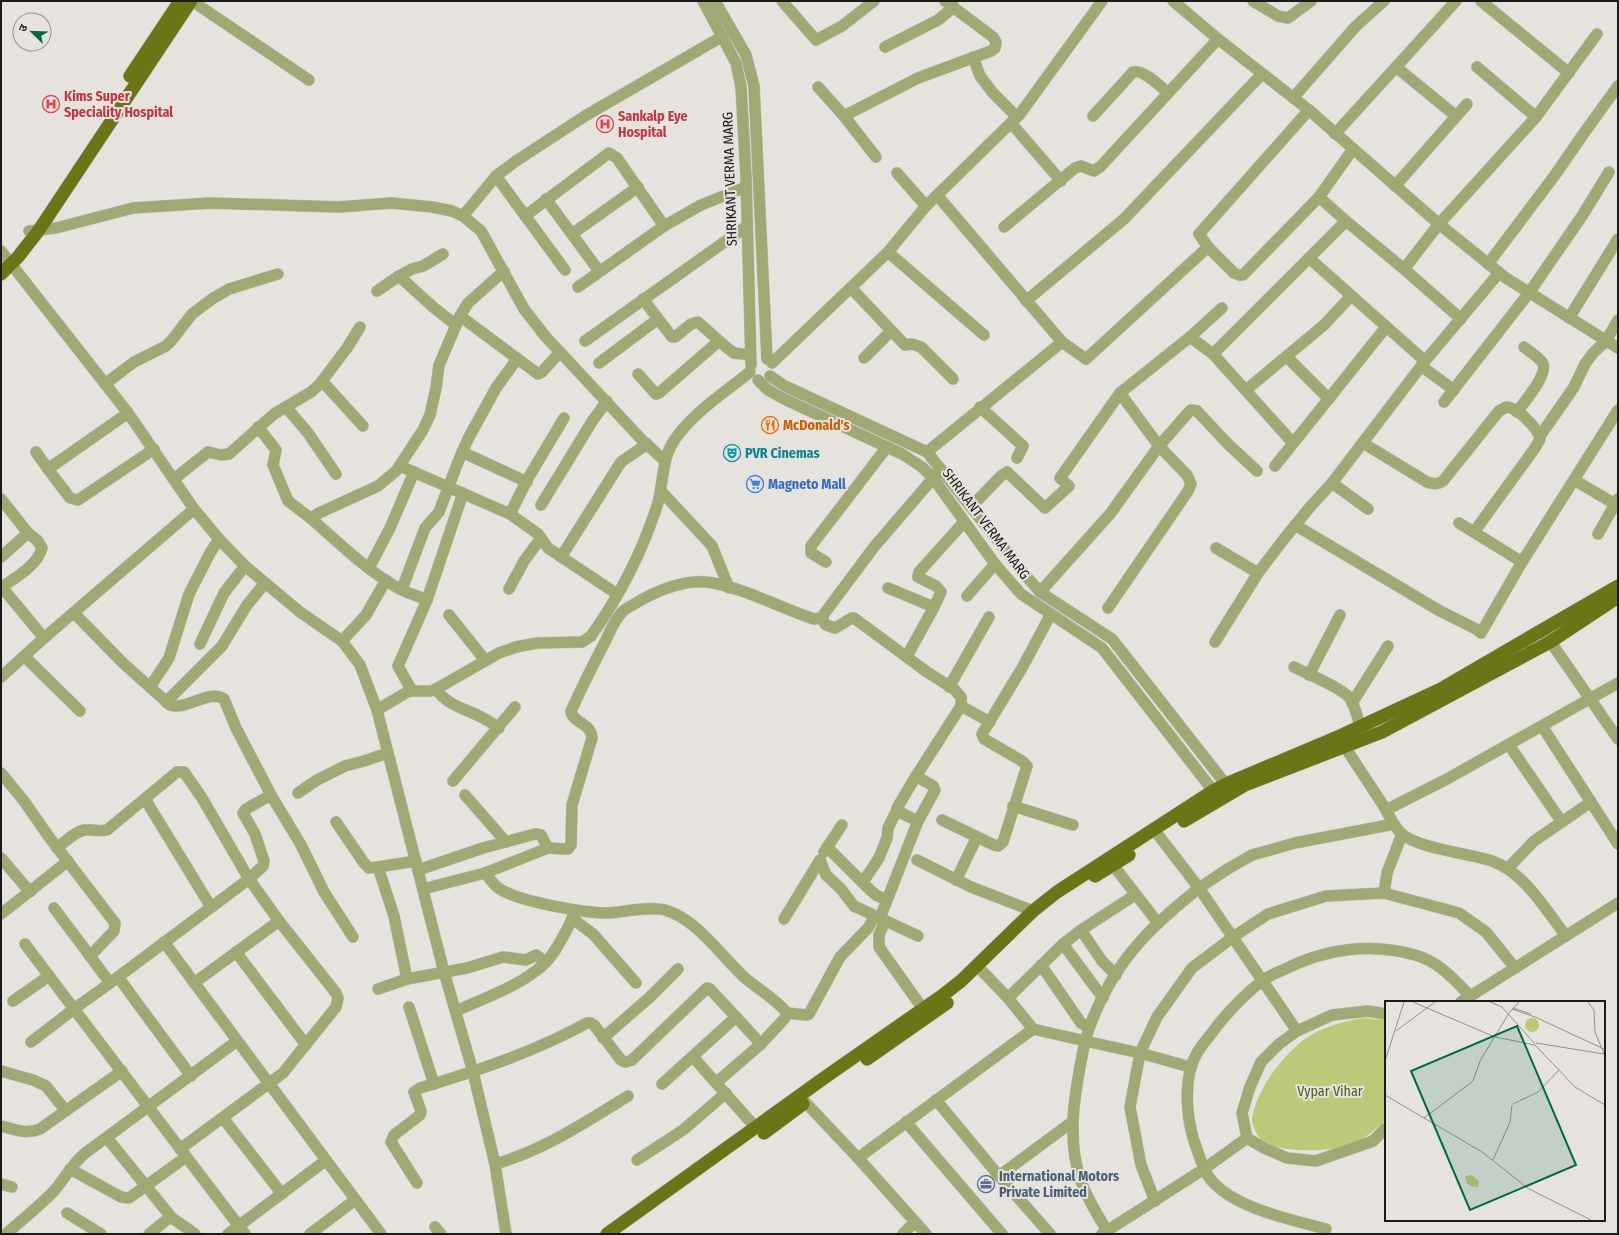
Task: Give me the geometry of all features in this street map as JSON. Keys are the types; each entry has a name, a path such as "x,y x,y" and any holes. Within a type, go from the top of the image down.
{"main road":[{"path":"34,230 180,1"},
{"path":"4,262 34,230 191,1"},
{"path":"1229,788 1245,785 1382,732 1547,636 1618,586"},
{"path":"607,1234 824,1078 923,1010 961,981 1033,911 1057,892 1095,866 1185,811 1229,788 1439,690 1547,636 1618,598"},
{"path":"621,1234 785,1118 805,1102 928,1017 963,990 1039,916 1088,880 1159,836 1217,795"}],"street":[{"path":"191,1 309,80"},
{"name":"SHRIKANT VERMA MARG","path":"703,1 723,36 736,63 741,87 752,368 768,390 913,460 933,478 995,564 1021,594 1088,637 1102,648 1217,795"},
{"name":"SHRIKANT VERMA MARG","path":"715,1 746,55 754,86 769,361"},
{"path":"782,1 816,40 842,26 874,1"},
{"path":"769,361 851,288 888,252 926,206 1014,120 1102,1"},
{"path":"1173,1 1218,39 1309,110 1439,224 1499,273 1618,348"},
{"path":"1253,1 1278,16 1288,18 1311,1"},
{"path":"1293,98 1356,26 1384,1"},
{"path":"1335,134 1456,1"},
{"path":"1480,1 1569,73"},
{"path":"844,116 918,78 991,51 996,45 995,39 949,4 938,20 885,47"},
{"path":"1404,269 1439,224 1536,117 1597,34"},
{"path":"463,216 496,176 516,161 585,116 723,36"},
{"path":"1004,227 1078,166 1090,171 1097,170 1218,39"},
{"path":"973,57 980,76 1061,181"},
{"path":"1396,67 1456,116"},
{"path":"1477,67 1536,117"},
{"path":"1093,116 1133,72 1137,71 1142,73 1168,93"},
{"path":"1026,301 1124,219 1262,74"},
{"path":"1488,264 1555,175 1618,86"},
{"path":"818,87 844,116 876,157"},
{"path":"1395,186 1467,104"},
{"path":"1309,110 1199,234 1208,247 1234,273 1239,276 1243,275 1319,197 1353,149"},
{"path":"525,216 609,153 617,158 664,226"},
{"path":"1444,402 1529,293 1582,216 1609,172"},
{"path":"897,173 926,206"},
{"path":"496,176 565,270"},
{"path":"578,286 664,226 701,206 746,186"},
{"path":"572,234 638,187"},
{"path":"937,195 1062,342 1086,359 1208,247"},
{"path":"1319,197 1461,319"},
{"path":"546,199 599,271"},
{"path":"34,230 56,228 133,208 211,203 339,207 391,203 432,207 463,216 472,222 481,232 524,309 545,336 647,444 665,461"},
{"path":"1213,354 1346,221"},
{"path":"585,341 643,298 747,226"},
{"path":"1569,318 1618,239"},
{"path":"888,252 984,335"},
{"path":"377,291 399,276 412,269 423,266 443,254"},
{"path":"1309,258 1386,327 1423,364 1454,390"},
{"path":"4,262 128,413 194,509 219,540 265,584 300,612 342,641 360,665 377,710 444,972 472,1072 495,1164 506,1234"},
{"path":"313,520 315,515 378,486 400,466 423,430 430,415 436,394 439,365 468,302 504,271"},
{"path":"1215,642 1258,573 1295,525 1332,483 1423,364 1499,273"},
{"path":"105,384 134,362 166,346 192,314 212,299 229,289 278,274"},
{"path":"399,276 433,307 458,321 538,374 540,374 560,352"},
{"path":"851,288 905,345 912,344 921,347 953,379"},
{"path":"1246,390 1324,325 1351,296"},
{"path":"377,710 412,691 431,691 436,689 485,660 516,647 537,643 576,642 587,640 600,624 630,572 643,544 661,491 665,461 675,439 686,425 699,413 752,368 756,359 759,358 769,361 773,370 770,376 765,380 752,368 734,353 718,341 702,325 695,322 675,337 672,336 643,298"},
{"path":"971,507 1001,476 1007,472 1046,508 1070,486 1060,478 1120,393 1190,337 1222,308"},
{"path":"599,363 658,319"},
{"path":"1474,532 1535,448 1540,436 1574,387 1585,364 1593,353 1606,341 1618,320"},
{"path":"174,479 208,452 221,455 229,454 258,427 286,407 311,392 322,381 347,348 360,327"},
{"path":"1275,466 1386,327"},
{"path":"864,358 892,331"},
{"path":"1190,337 1213,354 1294,443"},
{"path":"638,374 656,394 659,394 718,341"},
{"path":"927,452 980,407 1062,342"},
{"path":"1517,412 1540,379 1544,370 1542,362 1524,347"},
{"path":"1287,357 1329,399"},
{"path":"402,589 425,528 439,512 462,452 482,413 517,359"},
{"name":"SHRIKANT VERMA MARG","path":"770,376 785,386 927,452 1040,592 1112,639 1229,788"},
{"path":"322,381 363,426"},
{"path":"1108,608 1188,491 1191,484 1187,475 1160,446 1120,393"},
{"path":"542,505 586,432 608,402"},
{"path":"286,407 308,433 336,474"},
{"path":"980,407 1023,446 1018,458"},
{"path":"1363,443 1427,482 1438,484 1443,481 1499,411 1506,407 1510,407 1534,426 1540,436"},
{"path":"1040,592 1110,514 1166,437 1188,413 1194,410 1201,414 1228,444 1257,471"},
{"path":"1295,525 1440,611 1481,633 1522,562 1618,410"},
{"path":"48,469 128,413"},
{"path":"510,514 526,482 564,418"},
{"path":"258,427 276,450 273,465 288,501 313,520 369,568 402,589 427,600"},
{"path":"561,557 621,462 647,444"},
{"path":"826,562 811,553 810,546 887,447"},
{"path":"36,452 70,498 78,500 154,449"},
{"path":"462,452 526,482"},
{"path":"400,466 510,514 525,524 541,538 548,548 617,594"},
{"path":"423,889 485,872 548,848 564,849 571,845 572,805 592,738 588,727 574,717 572,712 596,658 617,618 623,612 645,598 668,588 698,581 714,583 773,602 817,620 821,618 874,547 941,469"},
{"path":"369,568 390,528 414,472"},
{"path":"1574,480 1616,501 1598,534"},
{"path":"1332,483 1368,509"},
{"path":"661,491 712,546 728,588"},
{"path":"412,691 398,666 427,600 463,493"},
{"path":"1,499 28,534 40,544 42,548 29,567 1,587 44,638"},
{"path":"1,677 194,509"},
{"path":"907,656 940,595 939,589 921,580 918,577 918,574 964,522"},
{"path":"1459,523 1522,562"},
{"path":"1,557 28,534"},
{"path":"509,589 524,562 541,538"},
{"path":"150,687 169,658 192,588 210,553 219,540"},
{"path":"1216,548 1258,573"},
{"path":"967,596 995,564"},
{"path":"200,644 224,593 245,566"},
{"path":"342,641 366,615 386,580"},
{"path":"166,702 222,646 247,605 265,584"},
{"path":"888,588 934,607"},
{"path":"74,613 123,663 170,705 178,707 201,699 218,696 224,699 236,728 271,795 301,845 324,892 353,937"},
{"path":"942,820 994,845 1001,845 1027,766 1025,763 982,737 982,734 1037,642 1051,614"},
{"path":"1309,675 1340,614"},
{"path":"449,615 485,660"},
{"path":"949,686 989,617"},
{"path":"821,618 826,625 835,628 854,618 949,686 961,697 961,706 898,805 888,828 887,838 879,858 863,882"},
{"path":"1547,636 1618,739"},
{"path":"1352,703 1388,646"},
{"path":"24,656 80,711"},
{"path":"1294,668 1339,691 1349,698 1360,726"},
{"path":"1386,810 1447,780 1618,683"},
{"path":"436,689 440,695 450,703 478,715 499,728"},
{"path":"961,706 990,722"},
{"path":"453,781 499,728 515,707"},
{"path":"1542,726 1618,844"},
{"path":"1509,745 1561,821"},
{"path":"1345,747 1394,824 1402,834 1414,841 1492,861 1508,868 1535,894 1566,936"},
{"path":"298,794 318,780 345,766 388,753"},
{"path":"57,848 74,835 84,830 101,832 107,830 177,772 184,772 202,798 249,879 338,998 336,1007 283,1073 223,1118 134,1196 125,1199 70,1169"},
{"path":"1,773 24,801 57,848 115,923 116,927 114,931 90,956"},
{"path":"916,776 933,786 935,790 918,821 886,900 880,918 879,947 923,1010"},
{"path":"31,1042 249,879 263,866 264,861 254,830 243,814 246,809 271,795"},
{"path":"465,795 506,842"},
{"path":"145,799 211,907"},
{"path":"1508,868 1534,841 1561,821 1591,802"},
{"path":"1013,806 1073,825"},
{"path":"897,810 918,821"},
{"path":"336,822 369,868 417,865 538,834 543,837 548,848"},
{"path":"1247,1138 1204,1169 1104,1232 1081,1181 1076,1162 1072,1122 1076,1085 1085,1041 1089,1028 1103,998 1116,974 1137,944 1158,923 1199,888 1226,870 1252,855 1295,843 1394,824"},
{"path":"784,919 842,825"},
{"path":"1384,893 1387,873 1402,834"},
{"path":"1159,836 1199,888 1297,1031"},
{"path":"956,880 976,837"},
{"path":"828,847 876,895 886,900"},
{"path":"1,858 30,892"},
{"path":"820,860 826,876 841,889 854,906 918,936"},
{"path":"917,860 986,894 1033,911"},
{"path":"1,914 68,861"},
{"path":"1113,865 1158,923"},
{"path":"378,867 394,916 407,979"},
{"path":"485,872 497,887 515,896 574,914 657,909 670,912 695,927 741,973 787,1013 809,1014 840,956 880,918"},
{"path":"1155,1201 1141,1165 1130,1107 1140,1053 1157,1017 1192,968 1232,937 1268,914 1326,896 1384,893 1459,913 1486,932 1515,968"},
{"path":"1008,998 1063,944 1081,930 1135,895"},
{"path":"1326,1229 1270,1214 1242,1202 1220,1189 1211,1180 1204,1169 1190,1129 1187,1089 1190,1067 1197,1052 1231,1008 1262,980 1300,961 1335,950 1370,947 1416,955 1444,969 1465,999 1618,904"},
{"path":"54,908 90,956 114,980 191,1076"},
{"path":"456,1011 529,976 546,962 555,950 574,914"},
{"path":"574,914 636,982"},
{"path":"194,983 279,921"},
{"path":"1081,930 1102,960 1116,974"},
{"path":"164,942 325,1161 381,1234"},
{"path":"25,944 242,1230"},
{"path":"1063,944 1103,998"},
{"path":"236,952 306,1045"},
{"path":"378,989 407,979 467,968 503,956 526,960 536,955 546,962"},
{"path":"1041,966 1081,1023 1089,1028"},
{"path":"604,1038 645,1002 678,970"},
{"path":"982,971 1008,998 1033,1029 1140,1053 1190,1067"},
{"path":"13,1001 49,976"},
{"path":"417,1183 393,1146 392,1139 394,1135 420,1115 421,1111 414,1095 416,1090 472,1072 539,1046 587,1023 594,1025 621,1060 628,1062 632,1060 707,988 710,989 760,1044"},
{"path":"409,1008 434,1084"},
{"path":"1385,1014 1368,1011 1332,1015 1297,1031 1279,1044 1261,1062 1250,1087 1242,1113 1247,1138 1264,1148 1287,1158 1316,1161 1373,1141 1385,1129"},
{"path":"717,1082 760,1044 785,1018 787,1013"},
{"path":"662,1084 736,1017"},
{"path":"858,1158 1033,1029"},
{"path":"6,1234 52,1193 77,1160 237,1041"},
{"path":"693,1057 717,1082 756,1128"},
{"path":"1,1071 33,1080 46,1086 66,1111"},
{"path":"1,1126 25,1132 33,1132 40,1129 122,1071"},
{"path":"637,1160 682,1130 726,1093"},
{"path":"495,1164 520,1155 545,1143 586,1122 628,1096"},
{"path":"936,1100 999,1176 1050,1234"},
{"path":"805,1102 858,1158 926,1234"},
{"path":"223,1118 282,1194"},
{"path":"906,1122 1002,1234"},
{"path":"999,1176 1072,1122"},
{"path":"107,1138 172,1218 195,1234"},
{"path":"228,1234 242,1230 282,1194 325,1161"},
{"path":"1,1184 12,1187"},
{"path":"314,1233 355,1200"},
{"path":"67,1213 101,1234"},
{"path":"149,1234 166,1220 172,1218"},
{"path":"903,1234 915,1222"}],"green space":[{"name":"Vypar Vihar","path":"1363,1018 1385,1020 1385,1120 1362,1139 1338,1148 1326,1150 1300,1150 1287,1149 1265,1143 1259,1137 1253,1126 1252,1120 1254,1108 1259,1096 1273,1072 1292,1050 1311,1035 1336,1024"}],"place":[{"name":"Kims Super Speciality Hospital","path":"51,104"},
{"name":"Sankalp Eye Hospital","path":"605,124"},
{"name":"McDonald's","path":"770,425"},
{"name":"PVR Cinemas","path":"732,453"},
{"name":"Magneto Mall","path":"755,484"},
{"name":"International Motors Private Limited","path":"986,1184"}]}
